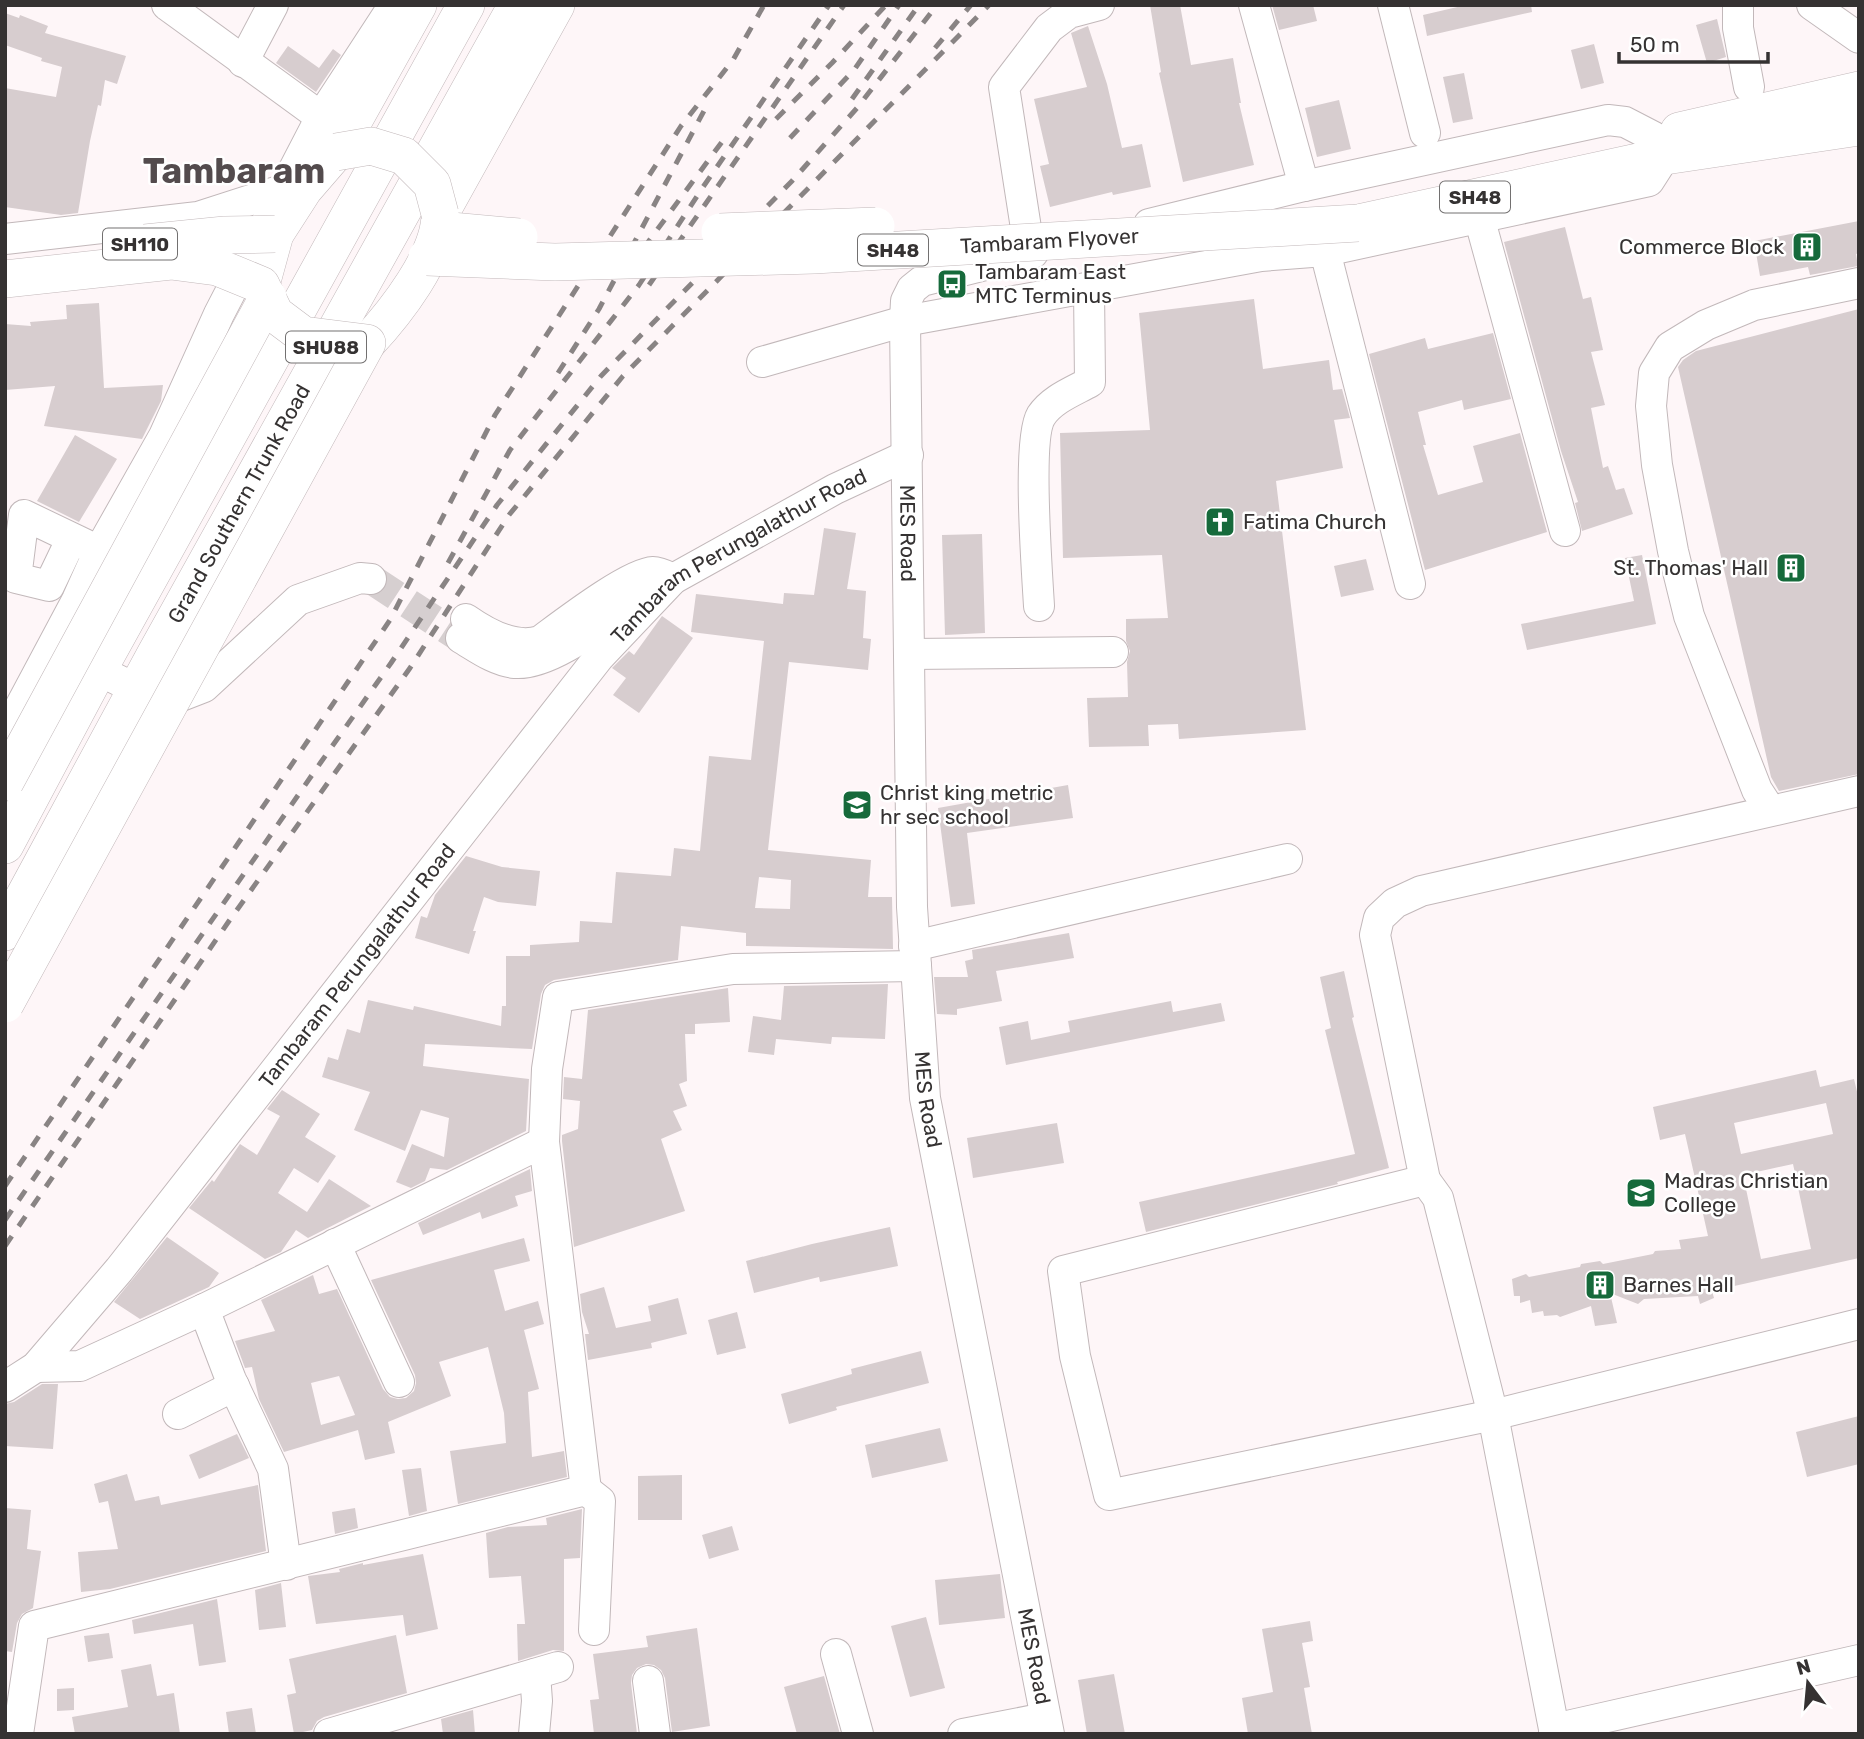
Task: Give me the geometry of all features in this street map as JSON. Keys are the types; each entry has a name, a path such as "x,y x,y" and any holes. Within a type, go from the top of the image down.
{"main road":[{"path":"5,782 264,291 275,234 304,189 336,152 418,5"},
{"name":"Grand Southern Trunk Road","path":"5,845 151,573 466,5"},
{"name":"Grand Southern Trunk Road","path":"5,932 136,689 517,5"},
{"path":"5,1004 367,343 412,288 436,233 556,5"},
{"name":"SH48","path":"1659,146 1859,90"},
{"name":"SH48","path":"1659,146 1859,127"},
{"path":"336,152 370,146 404,156 432,184 436,233"},
{"name":"Tambaram Flyover","path":"436,233 533,239 1245,213 1367,200 1587,162 1659,146"},
{"name":"SH110","path":"5,259 180,239 275,234"},
{"name":"SH110","path":"5,279 171,261 217,267 264,291"},
{"path":"264,291 275,314 303,335 367,343"},
{"path":"86,544 151,573"}],"street":[{"path":"167,5 321,117"},
{"path":"243,62 273,5"},
{"path":"5,735 78,600 86,544 164,436 219,314 321,117 394,5"},
{"path":"1030,254 1004,87 1049,28 1069,13 1100,5"},
{"path":"1254,5 1304,186"},
{"path":"1393,5 1425,133"},
{"path":"1738,5 1738,28 1749,87"},
{"path":"1812,5 1859,38"},
{"path":"1847,5 1859,13"},
{"path":"762,362 905,321 1261,256 1325,251 1649,181 1659,146 1625,122 1608,120 1304,186 922,281 912,289 906,301 905,321 908,455"},
{"path":"5,239 198,217 285,189"},
{"path":"1479,217 1565,531"},
{"path":"1325,251 1410,584"},
{"path":"1770,810 1757,790 1689,615 1673,551 1657,465 1651,406 1654,373 1670,346 1706,324 1754,305 1859,283"},
{"path":"1039,606 1035,504 1036,426 1042,413 1055,401 1090,382 1089,288"},
{"name":"Tambaram Perungalathur Road","path":"5,1387 36,1367 119,1270 599,657 666,587 835,489 908,455"},
{"name":"MES Road","path":"908,455 912,907 925,1098 1047,1726"},
{"path":"98,670 168,701 204,687 298,600 376,572 332,566 299,579 205,667 197,670 155,655"},
{"path":"463,628 495,658 515,663 534,662 581,638 640,598 666,587"},
{"path":"909,654 1113,652"},
{"path":"1859,791 1421,891 1395,903 1379,918 1375,935 1426,1180 1438,1198 1493,1415 1554,1731 1859,1660"},
{"path":"594,1630 600,1501 586,1490 544,1142 547,1069 558,997 733,969 915,956 1287,859"},
{"path":"36,1367 80,1366 204,1309 544,1142"},
{"path":"1426,1180 1063,1271 1074,1356 1110,1495 1493,1415 1859,1324"},
{"path":"335,1244 399,1382"},
{"path":"204,1309 234,1386 273,1469 286,1565"},
{"path":"177,1414 234,1386"},
{"path":"18,1734 34,1626 586,1490"},
{"path":"836,1654 858,1734"},
{"path":"329,1734 546,1671 537,1701 534,1734"},
{"path":"648,1681 655,1734"},
{"path":"963,1734 1047,1726"}],"building":[{"path":"1150,5 1180,5 1191,65 1233,58 1239,103 1254,165 1183,182 1159,73 1161,72"},
{"path":"1272,5 1313,5 1317,21 1279,30"},
{"path":"1466,5 1531,5 1532,12 1427,36 1423,15"},
{"path":"5,13 19,18 20,15 48,26 45,33 126,56 117,84 105,80 101,106 98,105 90,141 78,213 61,215 5,207 5,88 56,97 62,67 5,45"},
{"path":"1717,19 1726,57 1707,63 1696,25"},
{"path":"1088,26 1107,84 1122,148 1142,144 1151,187 1113,195 1112,192 1050,207 1040,166 1049,164 1034,99 1087,87 1071,33"},
{"path":"1594,44 1604,83 1581,89 1571,50"},
{"path":"288,46 319,68 333,49 341,55 316,92 276,63"},
{"path":"1464,73 1473,119 1453,123 1443,77"},
{"path":"1339,100 1351,149 1317,157 1305,108"},
{"name":"Commerce Block","path":"1859,221 1859,253 1856,254 1858,266 1810,275 1808,267 1760,276 1754,241"},
{"path":"1565,227 1583,299 1591,297 1603,350 1591,352 1605,405 1591,408 1603,468 1608,466 1616,490 1624,488 1633,514 1582,531 1575,503 1578,502 1561,451 1504,242"},
{"name":"Fatima Church","path":"1254,299 1263,369 1329,360 1333,390 1342,389 1350,418 1334,420 1343,468 1276,481 1306,730 1179,739 1178,724 1148,725 1149,746 1089,747 1087,698 1128,697 1127,662 1130,651 1126,641 1126,619 1168,618 1162,555 1063,558 1060,433 1150,430 1139,313"},
{"path":"99,303 104,388 163,385 161,401 142,439 44,426 55,386 5,390 5,324 31,326 30,322 67,319 66,305"},
{"name":"St. Thomas' Hall","path":"1859,309 1859,774 1779,791 1771,777 1678,367 1696,351"},
{"path":"1493,333 1511,399 1464,410 1462,400 1418,412 1426,445 1423,445 1438,495 1483,482 1473,446 1520,433 1547,532 1425,570 1369,354 1425,338 1428,349"},
{"path":"75,435 117,459 79,522 37,501"},
{"path":"824,528 856,533 847,589 866,591 863,638 871,639 868,670 789,662 768,850 871,860 868,897 892,897 893,949 746,946 746,933 681,926 678,960 554,980 545,985 541,994 532,1049 425,1044 423,1066 529,1079 526,1131 447,1170 430,1168 425,1181 411,1188 396,1182 412,1144 444,1157 449,1118 421,1110 405,1151 354,1130 370,1092 322,1077 328,1057 338,1060 347,1029 360,1033 368,1000 413,1010 414,1006 501,1026 502,1006 506,1006 506,956 530,956 530,945 579,942 580,921 612,923 616,872 671,876 674,848 700,851 709,756 751,760 764,641 691,632 696,594 783,604 784,593 814,595","holes":["759,877 791,880 790,909 755,908"]},
{"path":"982,534 985,633 945,635 942,535"},
{"path":"1642,555 1656,624 1527,650 1521,624 1634,601 1625,558"},
{"path":"1366,559 1374,590 1341,597 1334,566"},
{"path":"662,616 693,638 639,713 613,695 626,678 612,668 629,651 634,655"},
{"path":"1068,785 1073,818 967,833 975,904 951,907 938,808"},
{"path":"466,856 502,867 540,871 536,906 498,902 484,897 469,954 415,938 421,916 427,918 435,895"},
{"path":"1069,933 1074,958 996,971 1002,1001 957,1009 957,1015 937,1014 934,977 968,977 965,961 973,959 972,950"},
{"path":"1344,971 1354,1017 1352,1018 1389,1168 1337,1182 1338,1184 1146,1232 1139,1202 1355,1154 1325,1030 1331,1028 1320,977"},
{"path":"888,984 885,1039 832,1037 831,1044 776,1039 774,1055 748,1052 753,1016 781,1020 784,986"},
{"path":"728,988 730,1022 695,1024 695,1034 685,1034 687,1081 679,1084 687,1106 673,1111 682,1130 661,1139 685,1211 574,1247 562,1135 578,1129 580,1101 563,1099 564,1077 582,1079 588,1010"},
{"path":"1171,1001 1173,1012 1221,1003 1225,1021 1006,1065 999,1027 1028,1021 1031,1040 1070,1032 1068,1021"},
{"path":"1816,1070 1820,1087 1854,1079 1859,1100 1859,1258 1712,1291 1714,1298 1700,1304 1698,1296 1644,1299 1638,1304 1610,1293 1617,1323 1595,1326 1591,1306 1560,1317 1544,1316 1543,1311 1532,1313 1530,1300 1520,1303 1520,1296 1514,1296 1512,1279 1526,1274 1529,1277 1580,1267 1581,1264 1600,1261 1603,1264 1653,1254 1655,1251 1681,1249 1679,1240 1708,1236 1685,1134 1660,1140 1653,1107","holes":["1826,1103 1833,1134 1741,1154 1734,1123","1793,1164 1811,1249 1761,1259 1743,1175"]},
{"path":"282,1090 320,1114 305,1137 336,1156 318,1183 294,1168 278,1193 307,1212 329,1179 371,1206 308,1238 296,1230 281,1252 265,1259 189,1208 212,1180 214,1182 240,1144 257,1155 280,1116 267,1109"},
{"path":"1057,1123 1064,1163 973,1178 967,1138"},
{"path":"530,1169 532,1191 515,1196 518,1206 482,1219 480,1212 423,1235 418,1223"},
{"path":"890,1227 898,1266 820,1282 819,1277 754,1293 746,1261"},
{"path":"167,1237 219,1273 209,1287 140,1319 114,1302"},
{"path":"524,1238 530,1261 494,1270 505,1311 538,1301 544,1324 524,1330 539,1389 528,1392 532,1457 564,1451 567,1477 458,1504 450,1451 506,1443 504,1413 488,1347 439,1362 451,1396 388,1422 395,1453 365,1460 358,1430 284,1452 259,1399 252,1367 245,1368 235,1341 275,1331 261,1300 313,1275 319,1294 337,1289 383,1389 390,1397 406,1398 414,1391 415,1375 371,1280","holes":["339,1376 355,1415 321,1425 311,1383"]},
{"path":"604,1287 616,1328 651,1321 648,1306 678,1298 687,1334 651,1343 652,1348 588,1360 585,1334 589,1334 580,1294"},
{"path":"737,1312 746,1348 717,1355 708,1320"},
{"path":"921,1351 929,1383 836,1407 837,1410 789,1424 781,1394 852,1374 851,1369"},
{"path":"42,1384 58,1384 53,1449 5,1446 5,1404 14,1402"},
{"path":"1859,1416 1859,1464 1807,1477 1796,1432"},
{"path":"940,1428 948,1461 872,1478 865,1445"},
{"path":"237,1434 249,1458 199,1479 189,1455"},
{"path":"421,1468 427,1511 409,1516 402,1470"},
{"path":"127,1474 135,1501 159,1496 161,1505 258,1485 266,1551 110,1589 81,1592 78,1552 118,1549 108,1501 99,1503 94,1484"},
{"path":"682,1475 682,1520 638,1520 638,1476"},
{"path":"5,1508 31,1510 27,1549 41,1551 33,1608 22,1614 17,1623 12,1652 5,1651"},
{"path":"355,1508 358,1528 335,1534 332,1512"},
{"path":"582,1509 580,1558 564,1559 564,1651 553,1650 518,1661 517,1624 525,1624 521,1576 489,1578 486,1533 508,1527 547,1525 546,1518"},
{"path":"732,1526 739,1550 709,1559 702,1535"},
{"path":"423,1554 438,1629 406,1636 403,1615 316,1624 308,1576 340,1572 339,1569 363,1563"},
{"path":"1000,1574 1005,1618 939,1625 935,1580"},
{"path":"281,1583 286,1627 259,1630 255,1590"},
{"path":"217,1599 226,1662 199,1666 193,1624 134,1634 132,1620"},
{"path":"926,1617 945,1688 910,1697 891,1626"},
{"path":"1310,1621 1313,1641 1302,1643 1310,1687 1304,1688 1312,1734 1248,1734 1242,1698 1273,1692 1262,1629"},
{"path":"697,1628 710,1726 672,1732 665,1678 661,1670 646,1664 637,1668 632,1675 637,1734 594,1734 590,1700 599,1699 593,1654 648,1647 646,1636"},
{"path":"109,1633 113,1658 88,1662 84,1636"},
{"path":"396,1635 407,1693 324,1717 317,1721 312,1730 294,1734 287,1695 296,1693 289,1659"},
{"path":"151,1664 157,1696 174,1693 180,1734 75,1734 72,1717 128,1707 121,1670"},
{"path":"1114,1674 1125,1734 1087,1734 1078,1680"},
{"path":"824,1676 840,1734 797,1734 784,1687"},
{"path":"74,1688 74,1710 57,1711 57,1689"},
{"path":"252,1708 256,1734 229,1734 226,1712"},
{"path":"473,1710 475,1734 443,1734 441,1719"}],"tunnel":[{"path":"371,579 461,638"}],"railway":[{"path":"5,1186 390,620 495,415 681,126 733,60 764,5"},
{"path":"448,563 510,450 639,285 829,5"},
{"path":"649,285 844,5"},
{"path":"776,119 886,5"},
{"path":"790,138 854,70 899,5"},
{"path":"852,99 919,5"},
{"path":"5,1220 391,663 497,505 601,376 792,181 857,108 937,5"},
{"path":"935,48 971,5"},
{"path":"5,1246 229,921 410,668 509,515 623,376 989,5"},
{"path":"558,373 599,309 706,107"},
{"path":"629,268 727,135"}],"place":[{"name":"Commerce Block","path":"1807,247"},
{"name":"Tambaram East MTC Terminus","path":"952,284"},
{"name":"Fatima Church","path":"1220,522"},
{"name":"St. Thomas' Hall","path":"1791,568"},
{"name":"Christ king metric hr sec school","path":"857,805"},
{"name":"Madras Christian College","path":"1641,1193"},
{"name":"Barnes Hall","path":"1600,1285"}],"district":[{"name":"Tambaram","path":"234,171"}]}
